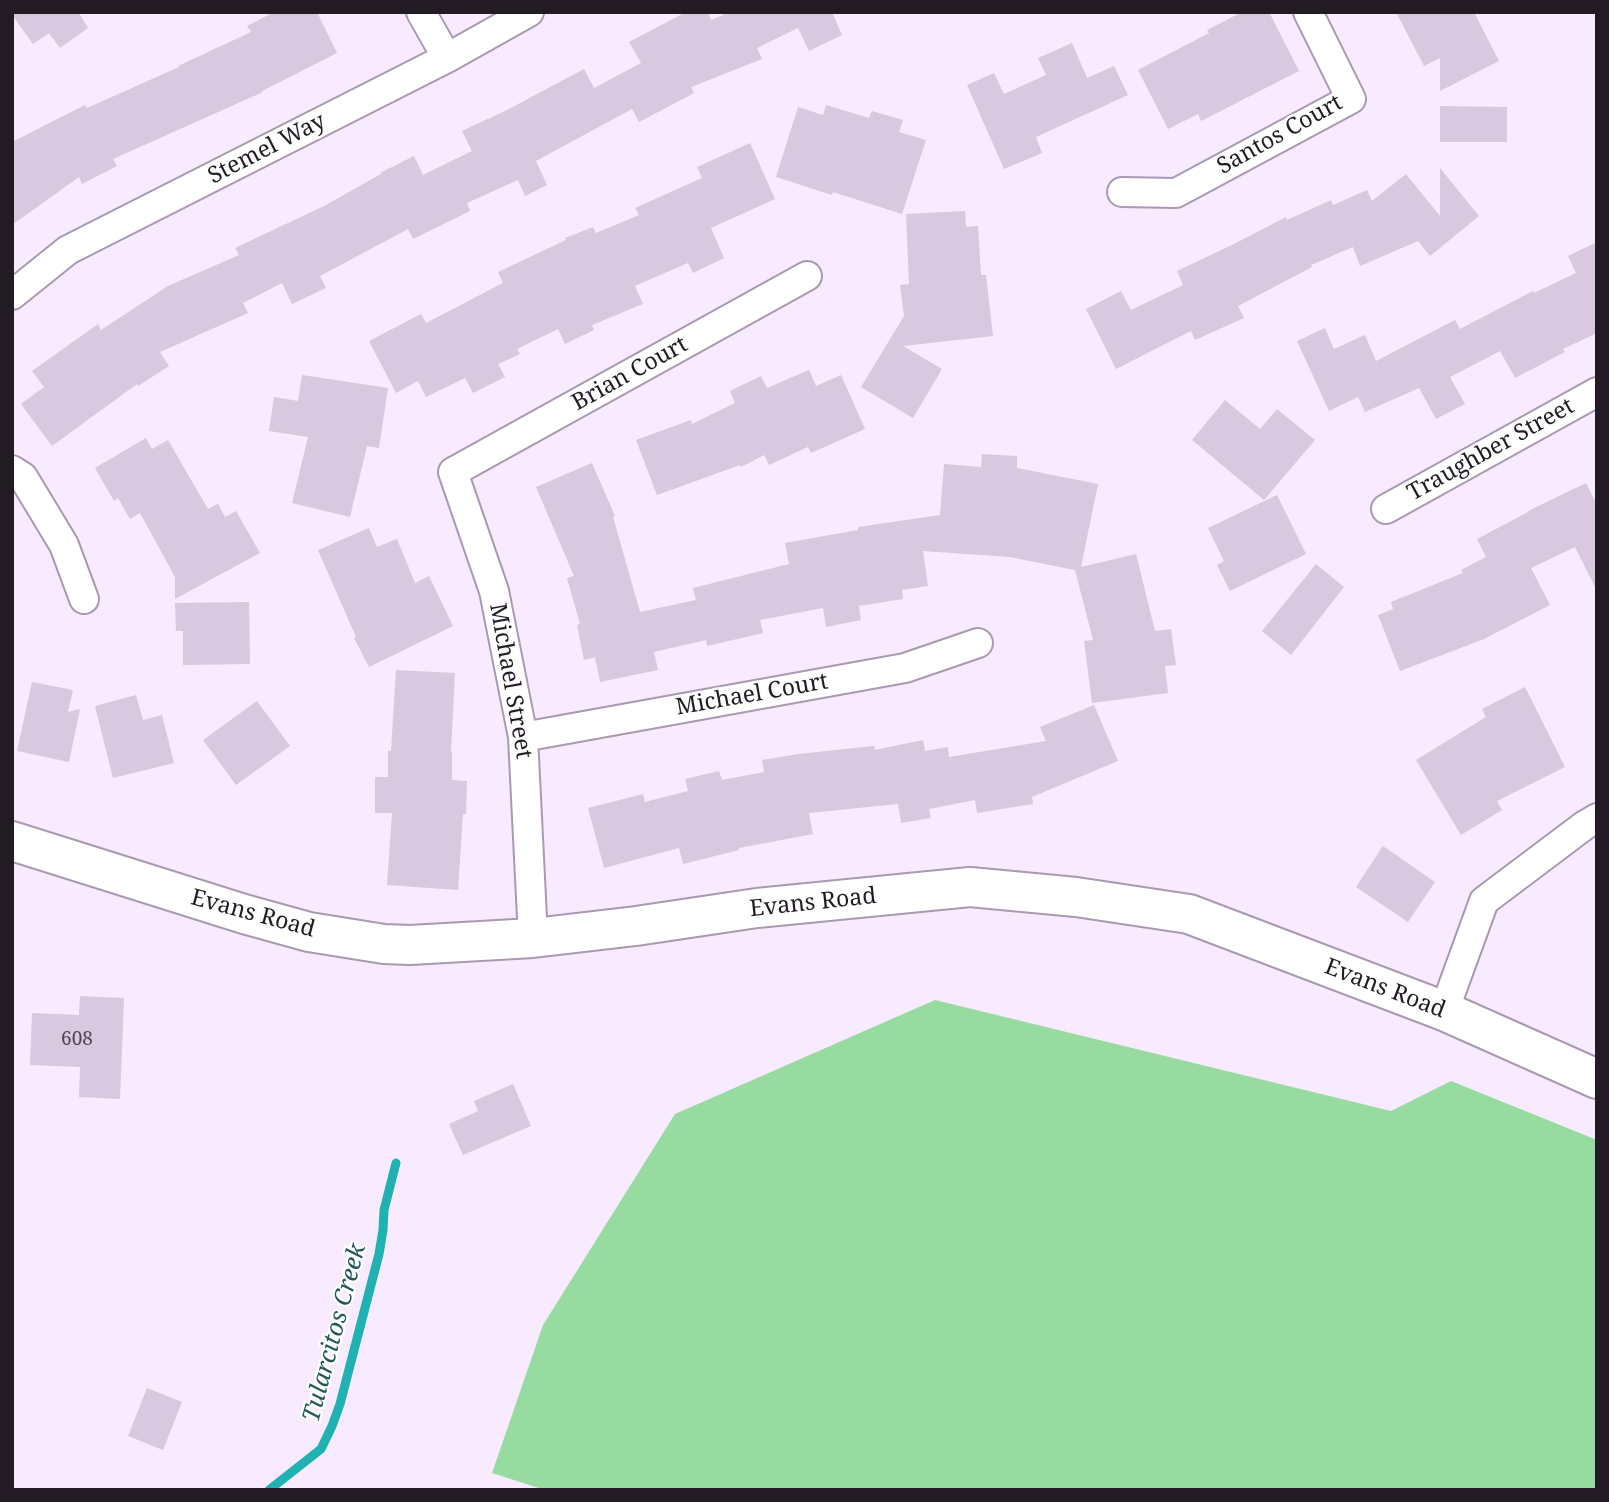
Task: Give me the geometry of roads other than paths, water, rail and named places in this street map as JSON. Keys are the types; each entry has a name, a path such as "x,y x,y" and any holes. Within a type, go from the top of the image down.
{"street":[{"path":"422,12 447,58"},
{"name":"Stemel Way","path":"12,295 68,250 447,58 529,12"},
{"name":"Santos Court","path":"1122,192 1176,193 1351,99 1308,12"},
{"name":"Brian Court","path":"453,472 807,276"},
{"name":"Traughber Street","path":"1386,509 1597,392"},
{"path":"12,470 23,477 64,545 84,599"},
{"name":"Michael Street","path":"453,472 494,591 523,737 533,938"},
{"name":"Michael Court","path":"523,737 905,668 978,643"},
{"path":"1444,1011 1485,901 1597,818"},
{"name":"Evans Road","path":"12,841 309,932 384,944 533,938 757,908 970,887 1076,897 1189,914 1444,1011 1597,1079"}],"waterway":[{"name":"Tularcitos Creek","path":"269,1490 321,1449 332,1426 379,1254 384,1210 396,1163"}]}
